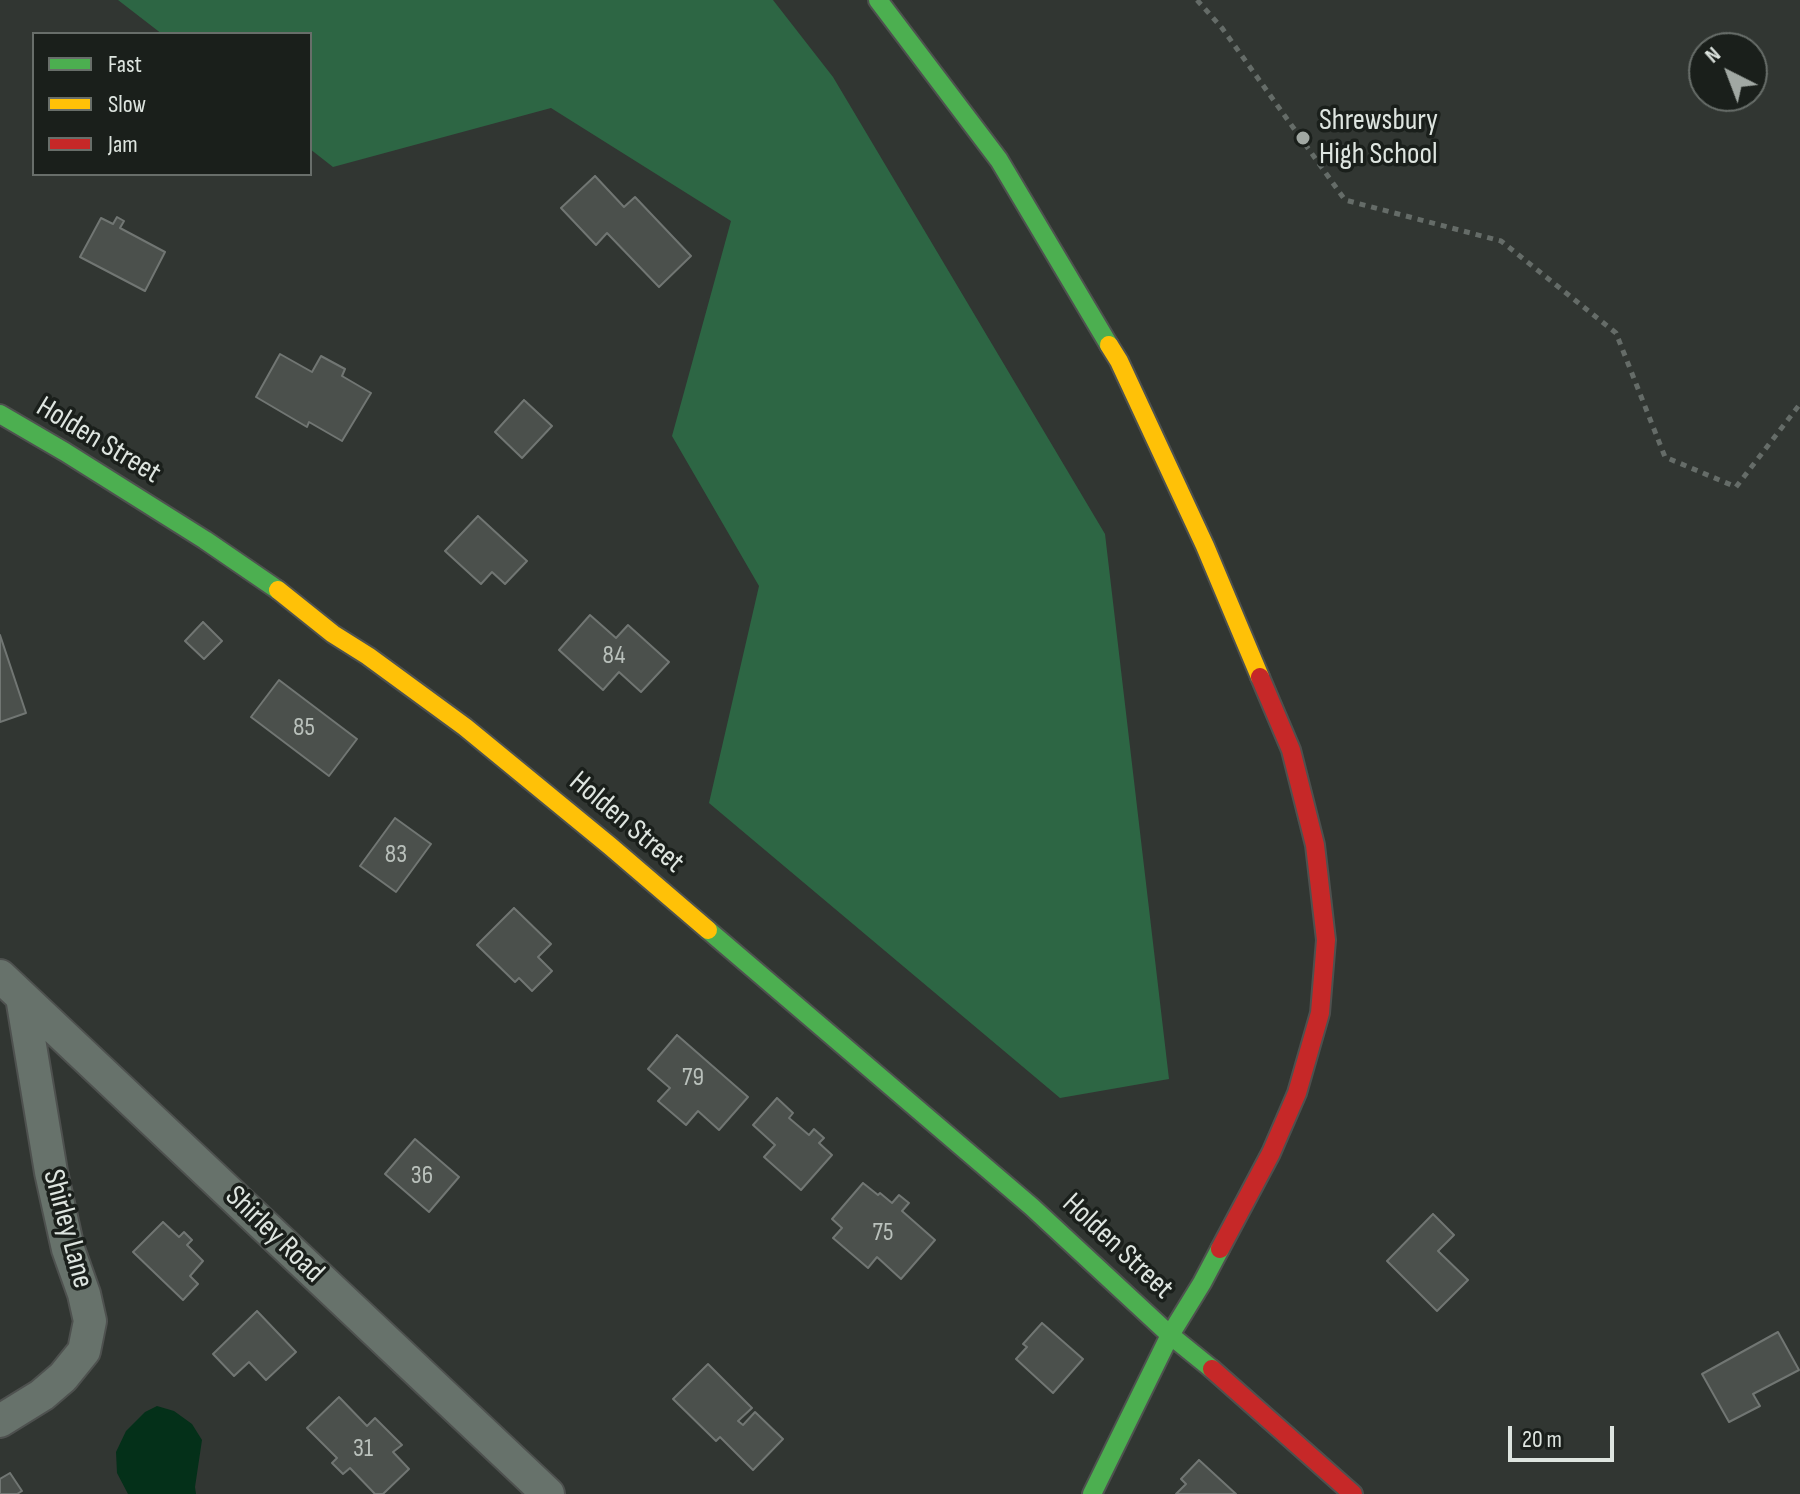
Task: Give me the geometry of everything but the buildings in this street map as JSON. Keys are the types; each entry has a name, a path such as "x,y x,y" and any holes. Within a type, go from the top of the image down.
{"street":[{"path":"878,0 999,160 1119,361 1205,546 1291,750 1315,845 1326,940 1320,1013 1297,1093 1271,1153 1202,1283 1170,1335"},
{"name":"Holden Street","path":"0,414 205,540 465,727 610,846 1032,1207 1170,1335 1353,1494"},
{"name":"Shirley Lane","path":"0,1421 42,1395 63,1377 84,1351 90,1321 68,1249 11,987"},
{"name":"Shirley Road","path":"11,987 548,1494"},
{"name":"Holden Street","path":"1092,1494 1170,1335"}],"path":[{"path":"1197,0 1222,28 1345,200 1501,241 1616,333 1665,457 1736,487 1800,404"}],"shaded area":[{"path":"118,0 773,0 833,77 1105,534 1169,1079 1060,1098 709,803 759,586 672,436 731,221 551,108 333,167 312,151 312,32 159,32"},
{"path":"157,1406 174,1411 192,1424 202,1440 196,1494 128,1494 117,1473 116,1452 126,1431 145,1412"}],"traffic: fast":[{"path":"878,0 999,160 1109,345"},
{"path":"0,414 205,540 278,590"},
{"path":"708,930 1032,1207 1170,1335 1212,1369"},
{"path":"1092,1494 1170,1335 1220,1249"}],"traffic: slow":[{"path":"1109,345 1205,546 1260,677"},
{"path":"278,590 333,634 465,727 708,930"}],"traffic: jam":[{"path":"1220,1249 1271,1153 1297,1093 1320,1013 1326,940 1315,845 1291,750 1260,677"},
{"path":"1212,1369 1353,1494"}],"place":[{"name":"Shrewsbury High School","path":"1303,138"}]}
